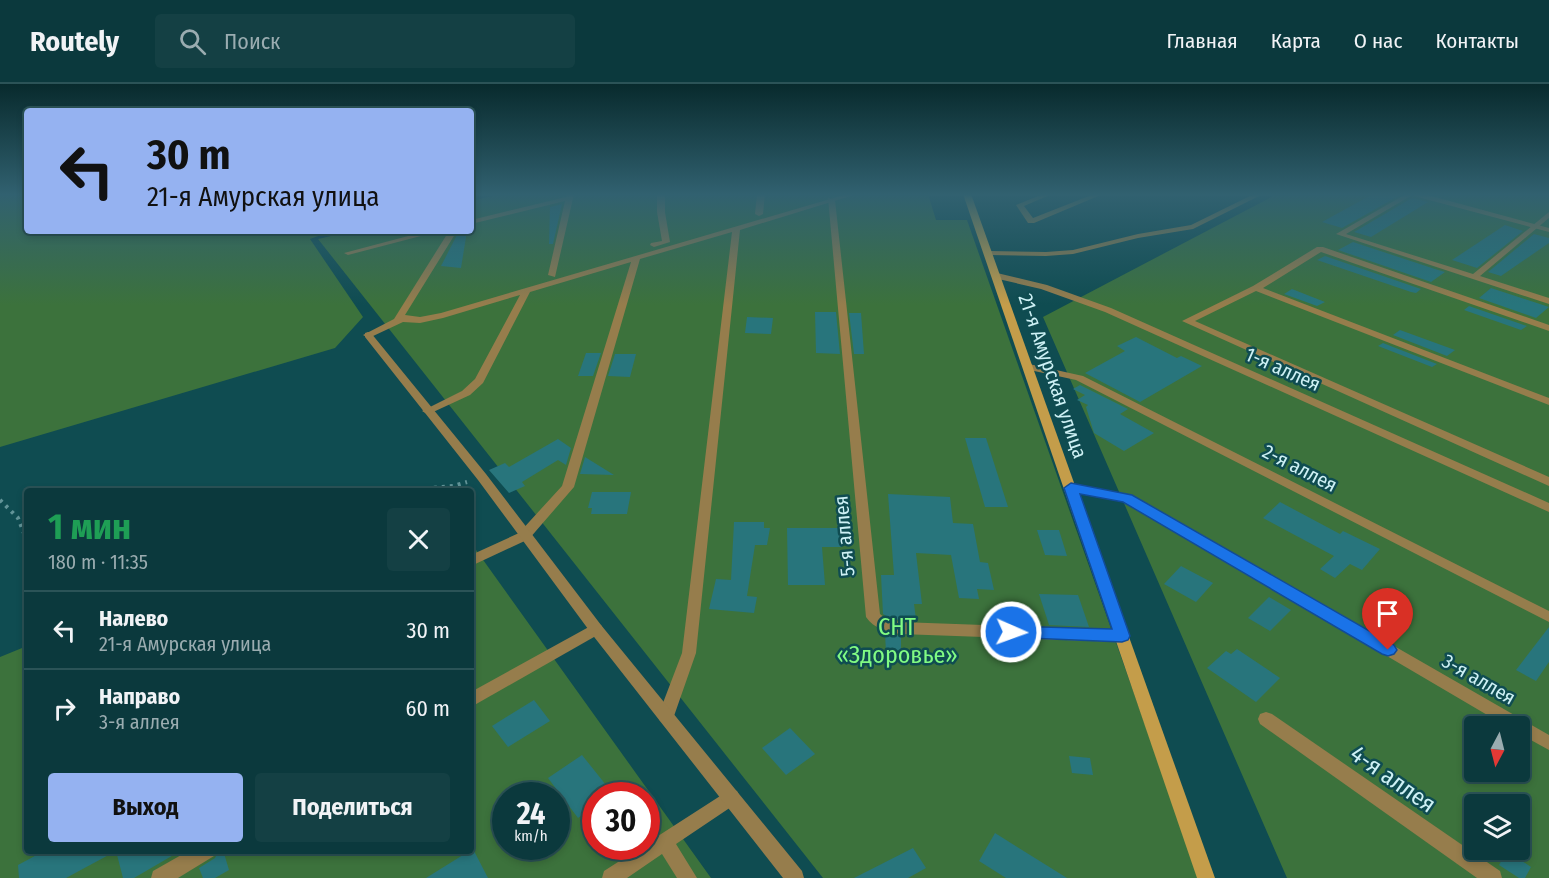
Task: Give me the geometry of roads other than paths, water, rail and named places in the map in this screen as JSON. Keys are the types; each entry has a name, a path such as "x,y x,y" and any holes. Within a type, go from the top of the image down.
{"main road":[{"name":"21-я Амурская улица","path":"981,231 1206,878"}],"street":[{"path":"552,275 561,231"},
{"path":"664,231 666,242"},
{"path":"702,231 398,319 368,335 482,477 524,536 596,629 795,878"},
{"path":"398,319 430,318 726,231"},
{"path":"666,716 689,653 736,231"},
{"name":"5-я аллея","path":"834,231 873,616 884,625 900,628 1122,636"},
{"path":"989,253 1072,252 1168,231"},
{"path":"1345,231 1340,234 1549,301"},
{"path":"1474,277 1528,231"},
{"path":"348,253 424,234"},
{"path":"398,319 451,234"},
{"path":"1549,328 1320,249 1256,288 1187,321 1549,482"},
{"path":"474,560 524,536 568,487 637,257"},
{"name":"1-я аллея","path":"997,276 1044,287 1108,310 1549,508"},
{"path":"1256,288 1549,402"},
{"path":"427,411 466,393 479,381 527,290"},
{"name":"2-я аллея","path":"1029,367 1079,378 1549,617"},
{"name":"3-я аллея","path":"1071,488 1127,498 1549,743"},
{"path":"474,698 596,629"},
{"name":"4-я аллея","path":"1266,719 1493,878"},
{"path":"611,878 731,797"},
{"path":"664,842 688,878"},
{"path":"160,878 201,854"}],"park label":[{"name":"СНТ «Здоровье»","path":"897,641"}]}
